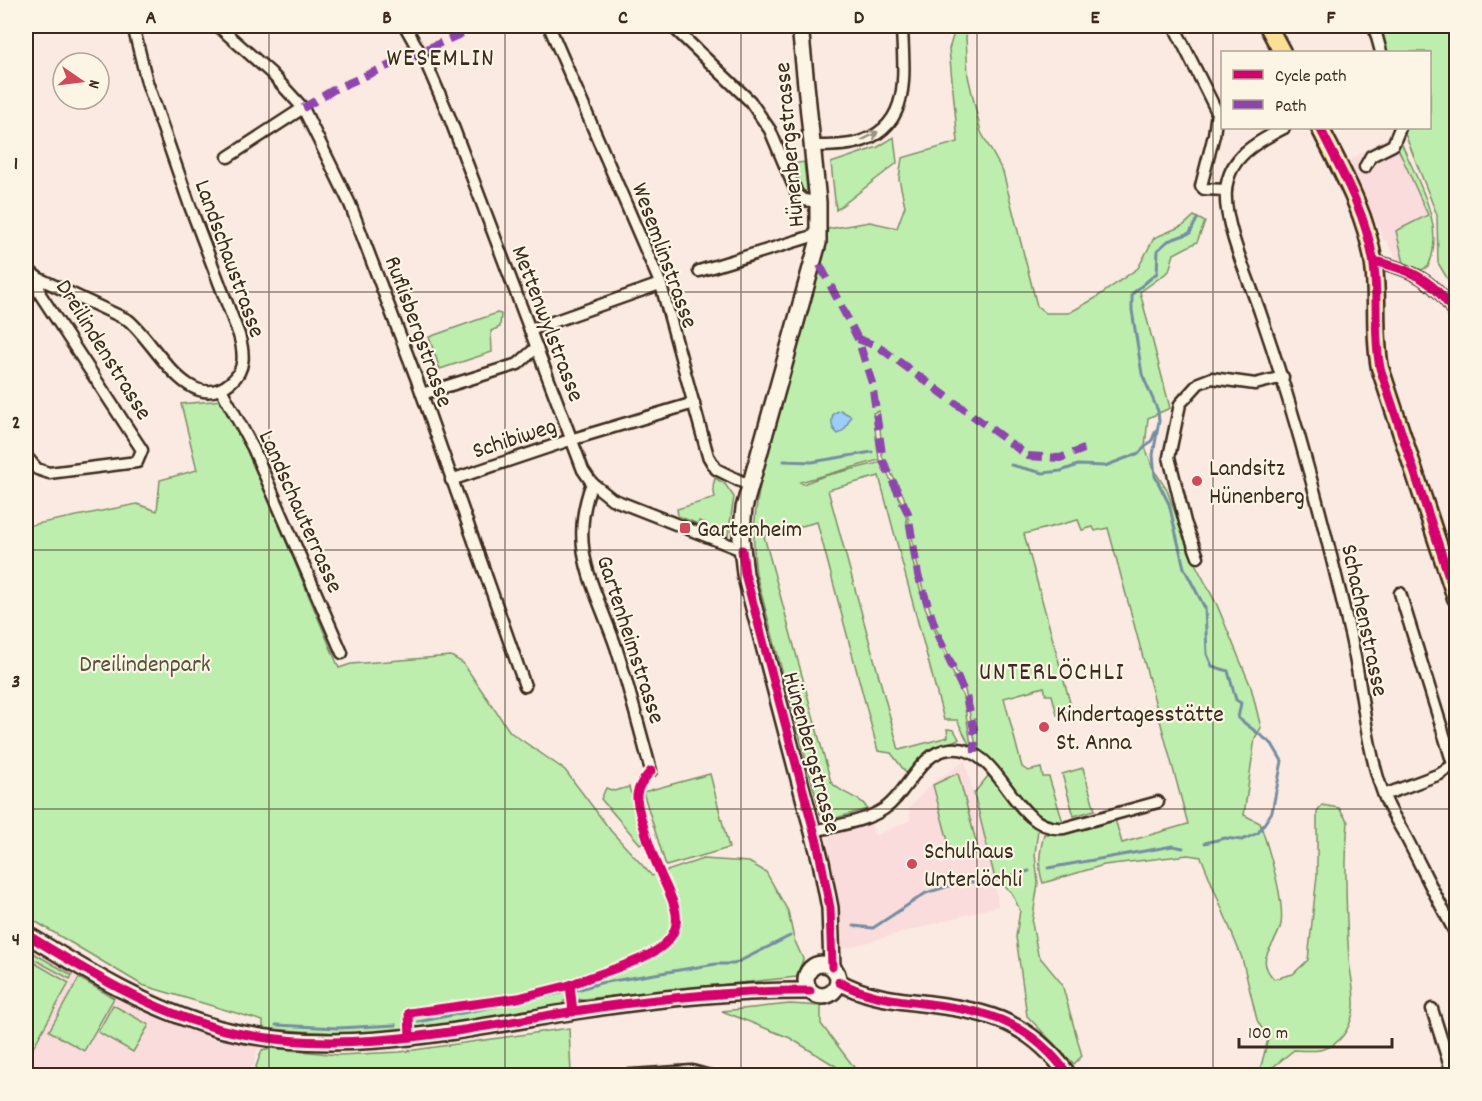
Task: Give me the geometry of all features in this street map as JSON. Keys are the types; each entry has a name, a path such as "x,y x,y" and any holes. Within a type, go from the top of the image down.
{"main road":[{"name":"Hünenbergstrasse","path":"800,26 813,146 819,234 750,486 742,521 742,550 745,574 814,831 825,889 824,966 811,969 808,985"},
{"path":"1268,26 1281,51"},
{"path":"1321,129 1362,215 1374,261 1374,329 1380,368 1456,598"},
{"path":"26,934 92,974 156,1008 220,1029 260,1037 383,1040 497,1026 687,995 711,988 808,985 821,997 836,987"},
{"path":"824,966 836,987 860,1000 878,998 978,1011 1013,1023 1041,1042 1069,1076"}],"street":[{"name":"Landschaustrasse","path":"133,26 147,82 244,351 237,377 221,389"},
{"name":"Ruflisbergstrasse","path":"218,26 271,73 303,108 357,220 422,394 525,686"},
{"name":"Mettenwylstrasse","path":"405,26 427,65 449,116 583,470 603,493 624,504 742,550"},
{"name":"Wesemlinstrasse","path":"549,26 660,284 712,463 726,475 750,486"},
{"path":"672,26 750,101 770,130 797,194 804,200 818,202"},
{"path":"813,146 853,144 882,130 893,117 904,87 902,26"},
{"path":"1174,26 1217,112 1214,135 1201,186 1204,189 1226,190"},
{"path":"1374,26 1382,51"},
{"path":"228,157 303,108"},
{"name":"Schachenstrasse","path":"1282,129 1252,145 1237,159 1229,175 1226,190 1229,220 1282,377 1317,498 1351,638 1371,746 1384,795 1428,884 1456,934"},
{"path":"1365,167 1371,156 1393,145 1400,129"},
{"path":"699,271 819,234"},
{"path":"1374,261 1427,280 1441,291 1456,316"},
{"name":"Dreilindenstrasse","path":"26,268 38,278 40,294 140,443 141,456 138,462 128,464 49,473 37,469 26,456"},
{"path":"38,278 128,320 138,328 173,372 190,387 204,391 221,389"},
{"path":"531,330 660,284"},
{"path":"422,394 518,364 537,347"},
{"path":"1198,557 1185,522 1168,457 1180,404 1199,383 1212,378 1255,384 1282,377"},
{"name":"Landschauterrasse","path":"221,389 253,448 342,653"},
{"name":"Schibiweg","path":"451,480 570,440 694,404"},
{"name":"Gartenheimstrasse","path":"592,483 582,528 582,551 592,587 615,646 651,771"},
{"path":"1384,795 1440,774 1455,763 1400,593"},
{"path":"814,831 863,818 884,809 930,758 950,749 975,753 1029,815 1053,828 1064,828 1158,802"},
{"path":"1432,1009 1453,1076"},
{"path":"618,1076 692,1071 710,1076"}],"shaded area":[{"path":"1394,132 1401,142 1397,145 1428,216 1396,231 1404,263 1393,256 1395,256 1386,240 1384,241 1349,161"},
{"name":"Schulhaus Unterlöchli","path":"965,761 995,879 998,906 839,950 837,892 827,840 837,830 870,821 875,836 911,820 909,808 931,784"},
{"path":"26,942 83,977 151,1013 214,1035 258,1044 254,1065 244,1075 148,1073 139,1076 26,1075"}],"green space":[{"path":"956,26 968,26 966,37 968,76 981,132 1003,172 1037,306 1046,313 1069,313 1094,299 1138,268 1154,238 1184,225 1194,216 1205,222 1197,242 1174,254 1169,271 1140,292 1170,408 1148,418 1145,447 1154,470 1167,490 1189,552 1217,605 1251,687 1261,728 1255,738 1244,815 1260,823 1281,901 1281,924 1266,958 1268,971 1274,979 1293,974 1308,960 1317,875 1317,811 1322,805 1339,808 1348,822 1346,907 1354,1001 1351,1021 1335,1044 1319,1050 1294,1050 1268,1071 1260,1070 1268,1039 1257,1020 1242,958 1201,857 1188,855 1104,865 1043,883 1041,877 1040,858 1044,834 1066,834 1115,819 1122,843 1188,824 1108,528 1095,531 1093,527 1082,530 1078,520 1024,534 1072,710 1057,715 1052,695 1046,695 1044,687 1004,698 1022,767 1028,771 1041,768 1043,777 1049,777 1063,822 1044,819 1035,812 976,746 965,690 936,628 921,582 904,497 882,456 879,411 873,413 879,460 800,482 803,484 824,476 882,462 905,510 913,563 925,607 963,697 971,744 957,720 944,720 879,476 828,490 899,750 948,737 947,729 954,730 959,739 930,750 907,774 891,753 878,751 817,522 764,536 831,782 865,805 867,809 829,820 821,816 756,574 754,527 757,505 766,459 808,311 828,229 870,222 897,228 905,206 899,179 902,158 958,142 949,49"},
{"path":"1377,26 1456,26 1456,293 1438,263 1437,215 1405,134 1406,129 1431,129 1431,51 1385,51"},
{"path":"894,137 897,163 836,210 831,163 878,147"},
{"path":"1401,142 1432,219 1433,251 1428,267 1421,270 1404,263 1396,231 1428,215 1396,144"},
{"path":"804,162 807,190 804,192 792,164"},
{"path":"497,313 501,314 500,327 491,331 492,352 440,369 429,337"},
{"name":"Dreilindenpark","path":"223,400 246,446 339,668 351,664 451,656 463,663 510,732 565,770 611,831 652,876 703,859 749,862 766,872 788,911 794,939 803,959 797,977 564,1001 562,1006 430,1028 355,1033 294,1031 263,1028 263,1021 142,985 26,916 26,526 137,504 157,511 160,480 197,470 181,404"},
{"path":"715,478 725,484 734,497 728,536 704,526 705,523 699,521 698,524 678,516 677,509 715,498 713,486"},
{"path":"1083,768 1095,810 1074,816 1062,774"},
{"path":"958,773 979,853 953,860 933,785"},
{"path":"710,774 729,848 666,866 643,792"},
{"path":"989,775 1003,787 1038,829 1035,854 1038,883 1032,923 1038,955 1062,984 1082,1056 1074,1064 1027,1016 1016,937 1020,910 1011,892 995,879 974,793"},
{"path":"629,787 644,841 640,844 601,799 606,788 614,791"},
{"path":"26,949 72,975 70,979 26,955"},
{"path":"26,958 69,983 30,1053 26,1050"},
{"path":"79,978 114,998 84,1051 49,1031"},
{"path":"790,1004 821,1006 821,1024 860,1075 850,1075 790,1038 722,1011"},
{"path":"113,1005 149,1025 133,1052 98,1032"},
{"path":"569,1028 571,1075 253,1075 262,1050 271,1048 339,1055 400,1052"}],"water":[{"path":"840,410 851,416 845,429 838,434 833,427 832,420 833,414"}],"waterway":[{"path":"1197,219 1190,233 1168,241 1158,250 1157,273 1132,294 1132,310 1142,374 1158,411 1159,421 1153,455 1155,476 1169,504 1184,568 1205,608 1207,654 1212,666 1228,671 1236,700 1241,703 1238,718 1272,744 1282,761 1272,812 1258,833 1242,840 1225,838 1205,843"},
{"path":"1011,465 1043,473 1061,471 1078,465 1105,466 1139,453 1152,440 1156,430"},
{"path":"784,461 812,462 872,452"},
{"path":"1048,868 1173,846 1183,848"},
{"path":"854,926 873,928 926,893 962,882 984,882 1029,871"},
{"path":"577,990 600,983 716,964 734,964 790,936"},
{"path":"418,1022 561,993"},
{"path":"276,1025 338,1028 396,1025"}],"marked path":[{"path":"303,108 335,89 479,26"},
{"path":"820,265 858,339 872,383 883,461 908,513 918,575 938,636 966,696 974,729 975,753"},
{"path":"858,339 879,347 1028,456 1060,458 1084,449"}],"cycle path":[{"path":"1320,129 1351,191 1369,241 1375,273 1380,368 1456,598"},
{"path":"1374,261 1400,268 1422,279 1440,294 1456,316"},
{"path":"742,550 745,574 818,846 830,908 832,967"},
{"path":"573,1012 570,985 652,953 670,939 675,929 675,910 649,845 637,799 639,787 651,771"},
{"path":"26,934 120,989 194,1021 264,1038 308,1042 353,1041 443,1033 604,1007 692,996 810,991"},
{"path":"839,982 875,996 960,1009 1001,1020 1036,1041 1053,1056 1069,1076"},
{"path":"410,1037 409,1013 518,998 570,985"}],"place":[{"name":"Landsitz Hünenberg","path":"1197,481"},
{"name":"Gartenheim","path":"685,528"},
{"name":"Kindertagesstätte St. Anna","path":"1044,727"},
{"name":"Schulhaus Unterlöchli","path":"912,864"}],"district":[{"name":"WESEMLIN","path":"441,56"},
{"name":"UNTERLÖCHLI","path":"1052,670"}]}
